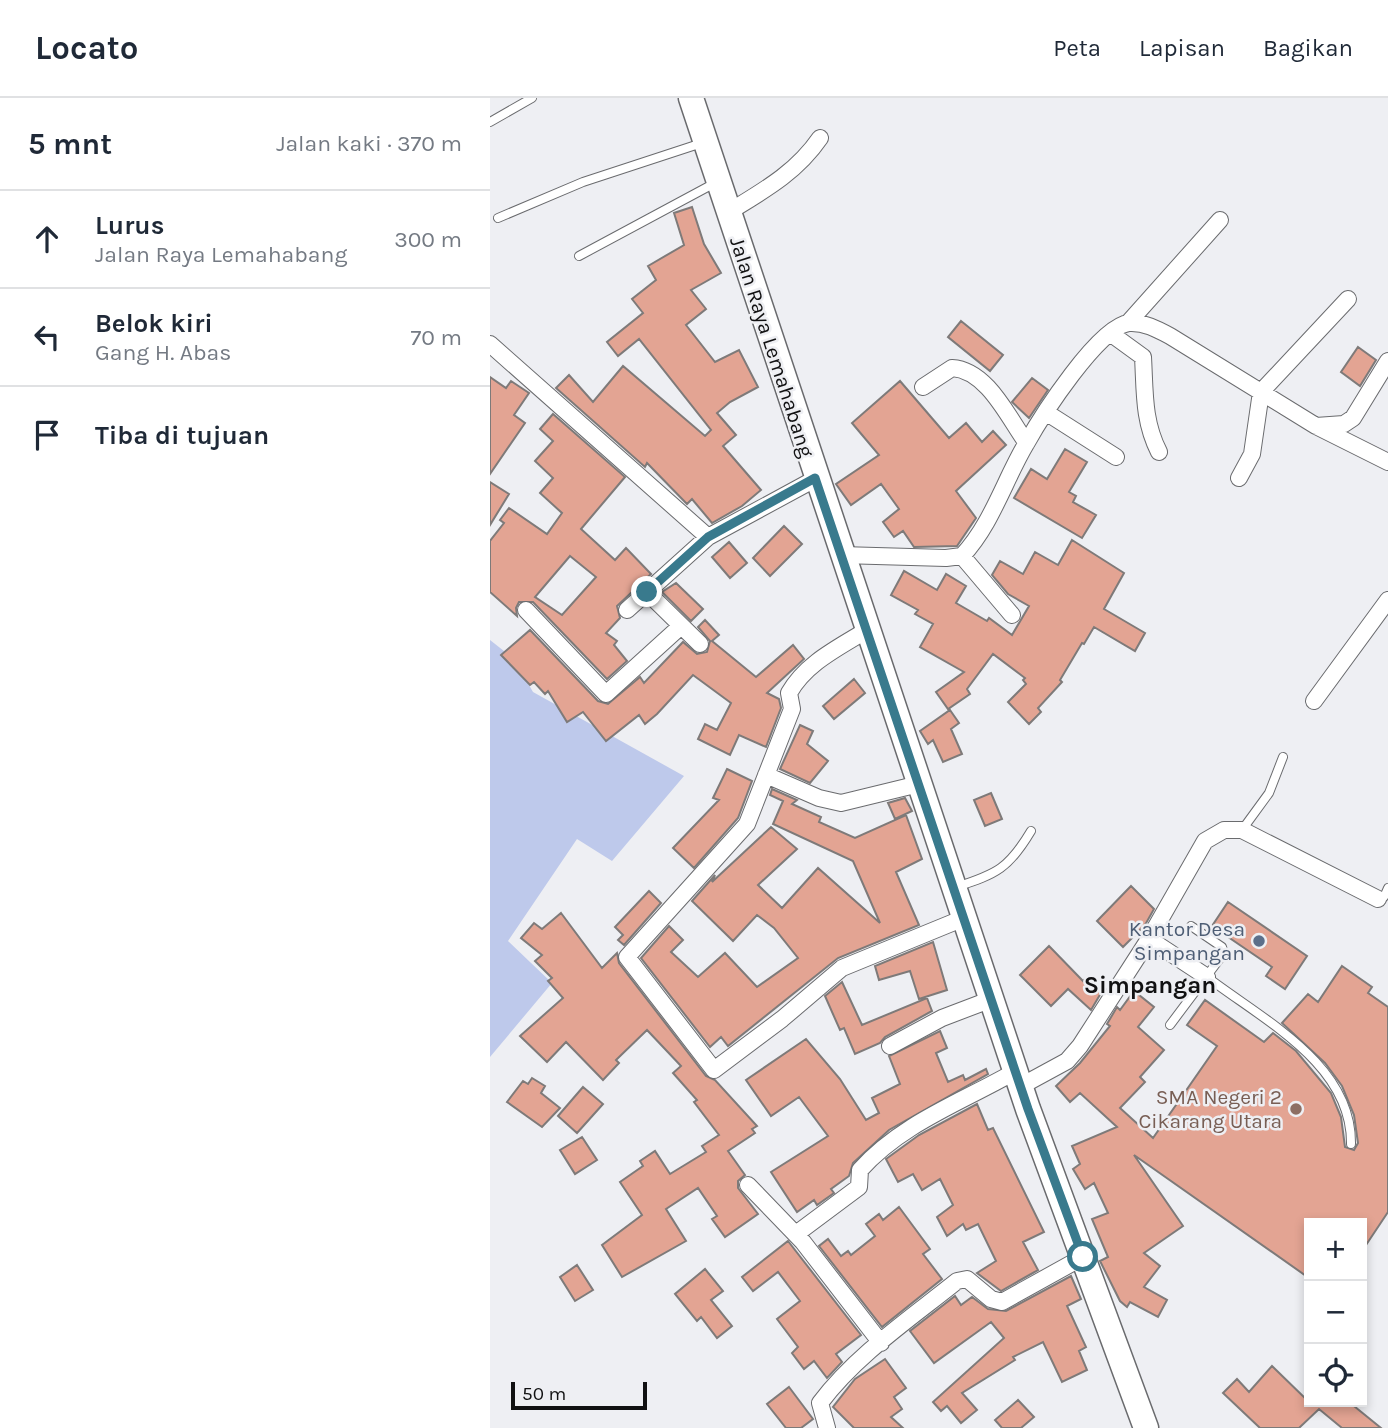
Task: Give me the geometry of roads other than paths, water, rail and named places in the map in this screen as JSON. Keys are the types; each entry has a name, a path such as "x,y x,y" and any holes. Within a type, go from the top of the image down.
{"main road":[{"name":"Jalan Raya Lemahabang","path":"691,98 815,478 1018,1079 1146,1428"}],"street":[{"path":"727,213 773,186 804,162 820,138"},
{"path":"841,555 946,558 962,556 982,532 1026,442 1071,375 1110,333 1128,323 1220,220"},
{"path":"1239,478 1252,454 1261,392 1348,299"},
{"path":"1128,323 1146,324 1170,336 1316,426 1388,462"},
{"path":"1110,333 1143,357 1145,409 1150,435 1159,452"},
{"path":"490,344 708,537"},
{"path":"1316,426 1344,424 1353,418 1388,360"},
{"path":"923,387 952,368 967,371 991,392 1026,442"},
{"path":"1047,413 1116,457"},
{"path":"627,610 708,537 815,478"},
{"path":"962,556 1012,615"},
{"path":"647,592 699,644"},
{"path":"1314,701 1388,600"},
{"path":"526,610 606,694 681,626"},
{"path":"867,630 820,659 797,678 789,693 792,709 747,824 627,957 713,1070 782,1019 842,968 964,918"},
{"path":"766,775 819,798 841,803 919,784"},
{"path":"796,1234 859,1187 860,1170 894,1139 923,1118 1067,1061 1096,1024 1205,841 1224,831 1242,830 1384,896"},
{"path":"1149,939 1207,977"},
{"path":"890,1046 942,1018 992,999"},
{"path":"748,1185 796,1234 881,1343"},
{"path":"827,1428 820,1403 881,1343 957,1281 967,1279 991,1299 1002,1302 1083,1257"}],"lane":[{"path":"490,122 533,98"},
{"path":"498,218 583,182 705,142"},
{"path":"579,256 718,182"},
{"path":"1242,830 1269,793 1283,757"},
{"path":"954,888 1006,867 1017,856 1031,831"},
{"path":"1170,1025 1225,950 1191,926"},
{"path":"1207,977 1324,1070 1346,1108 1350,1121 1351,1144"}],"place":[{"name":"Kantor Desa Simpangan","path":"1259,941"},
{"name":"SMA Negeri 2 Cikarang Utara","path":"1296,1109"}],"district":[{"name":"Simpangan","path":"1150,985"}]}
